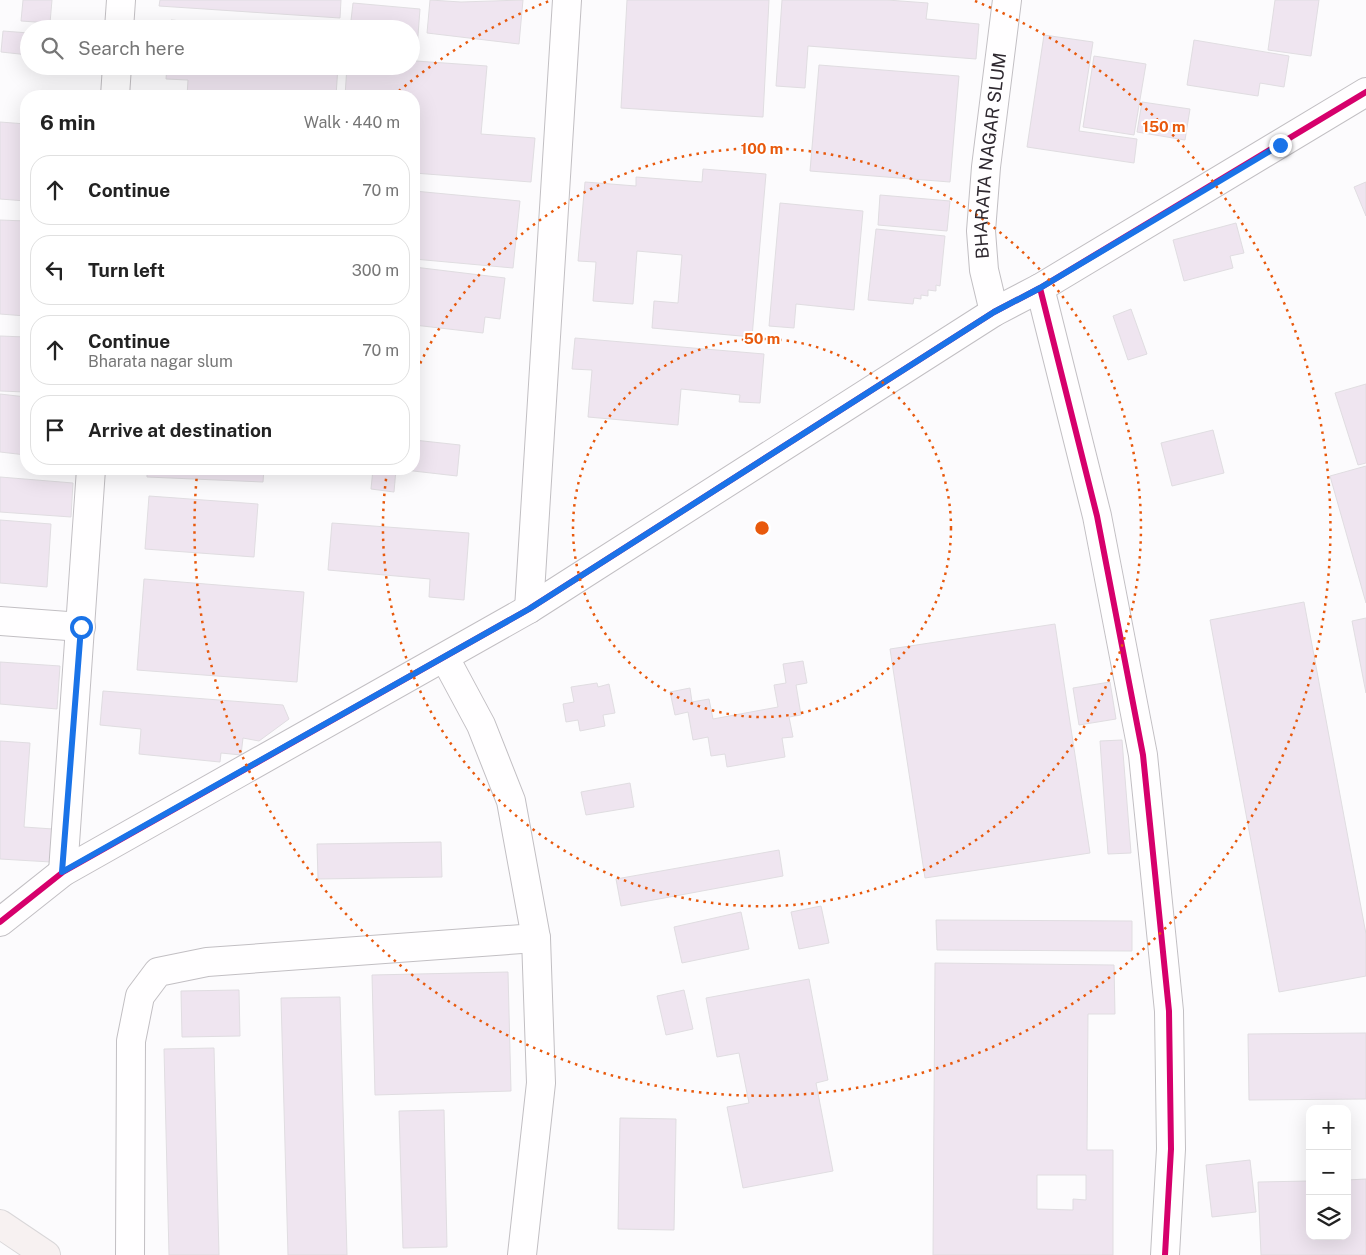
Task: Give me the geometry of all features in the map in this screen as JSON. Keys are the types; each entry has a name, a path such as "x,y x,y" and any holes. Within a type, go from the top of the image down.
{"main road":[{"path":"0,1224 46,1255"}],"street":[{"path":"120,20 121,0"},
{"path":"529,609 567,0"},
{"name":"BHARATA NAGAR SLUM","path":"994,312 984,270 981,231 986,167 1007,0"},
{"path":"115,90 116,75"},
{"path":"0,922 62,872 529,609 994,312 1040,288 1366,92"},
{"path":"1040,288 1097,516 1143,755 1170,1011 1171,1149 1164,1255"},
{"path":"62,872 91,475"},
{"path":"0,621 81,627"},
{"path":"445,658 481,725 511,801 536,938 541,1083 522,1255"},
{"path":"130,1255 131,1042 140,996 158,972 208,962 536,938"}],"building":[{"path":"23,0 52,0 50,20 21,20"},
{"path":"160,0 341,0 340,18 159,6"},
{"path":"430,0 461,2 523,0 519,44 427,33"},
{"path":"627,0 769,0 763,117 621,108"},
{"path":"782,0 887,0 928,3 926,19 979,24 976,59 808,46 805,88 776,86"},
{"path":"1275,0 1319,0 1311,56 1268,50"},
{"path":"353,3 420,9 419,20 351,20"},
{"path":"3,31 20,32 20,54 1,52"},
{"path":"1044,35 1093,42 1079,131 1137,139 1134,163 1027,147"},
{"path":"1194,40 1289,56 1284,87 1260,83 1258,96 1187,85"},
{"path":"1094,56 1146,64 1134,135 1083,127"},
{"path":"420,61 487,66 481,134 535,138 531,182 420,173 420,90 345,90 346,75 420,75"},
{"path":"819,65 959,76 950,182 810,171"},
{"path":"166,75 337,75 336,90 187,90 188,80 166,79"},
{"path":"1142,102 1190,109 1185,140 1137,132"},
{"path":"0,122 20,124 20,201 0,199"},
{"path":"703,169 766,174 752,337 652,328 654,301 678,303 682,255 637,251 633,304 593,301 596,262 578,261 585,182 636,186 636,177 702,182"},
{"path":"1366,182 1366,216 1354,187"},
{"path":"420,192 520,201 513,268 420,260"},
{"path":"880,195 950,201 947,231 878,225"},
{"path":"780,203 863,211 854,310 796,304 794,328 769,326"},
{"path":"0,220 20,221 20,316 0,314"},
{"path":"1236,223 1244,253 1230,256 1233,268 1184,281 1173,240"},
{"path":"876,229 945,236 940,286 936,285 936,291 928,290 928,296 921,295 921,299 914,298 913,304 868,300"},
{"path":"420,268 505,278 500,319 485,317 483,333 420,326"},
{"path":"1131,309 1147,354 1128,360 1113,316"},
{"path":"0,336 20,337 20,392 0,391"},
{"path":"575,338 764,354 760,403 739,402 740,395 681,389 678,425 588,417 592,370 572,369"},
{"path":"1366,384 1366,463 1358,465 1335,393"},
{"path":"0,394 20,396 20,454 0,452"},
{"path":"1213,430 1224,473 1172,486 1161,443"},
{"path":"420,441 460,445 457,476 420,472"},
{"path":"1366,466 1366,603 1330,476"},
{"path":"147,475 264,475 263,482 147,477"},
{"path":"372,475 395,475 394,492 371,489"},
{"path":"0,477 73,483 71,517 0,512"},
{"path":"149,496 258,504 254,557 145,549"},
{"path":"0,520 51,524 47,587 0,583"},
{"path":"332,523 469,533 464,600 429,597 430,579 328,570"},
{"path":"144,579 304,592 297,682 137,670"},
{"path":"1304,602 1366,934 1366,976 1279,992 1210,620"},
{"path":"1366,618 1366,693 1352,621"},
{"path":"1055,624 1090,853 925,878 890,649"},
{"path":"803,661 807,683 796,685 801,715 789,717 793,737 782,738 785,757 727,767 725,754 711,756 708,737 693,740 688,712 675,715 670,692 690,688 692,702 709,699 713,719 778,707 774,685 786,683 783,664"},
{"path":"0,662 60,666 57,709 0,704"},
{"path":"1110,682 1116,719 1079,725 1073,688"},
{"path":"597,683 598,687 609,684 615,713 603,715 605,726 580,731 578,720 566,722 563,704 574,702 571,687"},
{"path":"103,691 283,705 289,719 259,741 243,738 241,755 221,753 220,762 139,754 141,729 100,725"},
{"path":"1122,740 1131,853 1108,854 1100,741"},
{"path":"0,741 30,743 24,827 53,829 51,862 0,859"},
{"path":"630,783 634,807 586,815 581,792"},
{"path":"441,842 442,877 318,879 317,844"},
{"path":"779,850 783,876 621,906 616,879"},
{"path":"821,906 829,943 799,949 791,912"},
{"path":"741,912 749,949 682,963 674,927"},
{"path":"936,920 1132,921 1132,951 937,950"},
{"path":"935,963 1114,965 1115,1014 1088,1014 1087,1150 1113,1150 1113,1255 933,1255","holes":["1037,1175 1086,1175 1086,1200 1073,1199 1073,1210 1037,1209"]},
{"path":"508,972 511,1091 375,1095 372,975"},
{"path":"809,979 828,1080 816,1083 833,1171 743,1188 727,1107 749,1103 739,1053 717,1057 706,998"},
{"path":"239,990 240,1036 182,1037 181,991"},
{"path":"684,990 693,1029 666,1035 657,996"},
{"path":"340,997 347,1255 288,1255 281,998"},
{"path":"1366,1033 1366,1099 1249,1100 1248,1034"},
{"path":"214,1048 219,1255 169,1255 164,1049"},
{"path":"444,1110 447,1247 403,1248 399,1111"},
{"path":"620,1118 676,1119 674,1230 618,1229"},
{"path":"1250,1160 1256,1212 1212,1217 1206,1165"},
{"path":"1366,1179 1366,1255 1261,1255 1258,1182 1306,1181 1306,1240 1351,1240 1351,1180"}],"cycle path":[{"path":"0,922 63,872 529,609 994,312 1040,288 1366,92"},
{"path":"1040,288 1097,516 1143,755 1169,1011 1171,1149 1165,1255"}],"route":[{"path":"81,627 62,872 529,609 994,312 1040,288 1280,145"}]}
